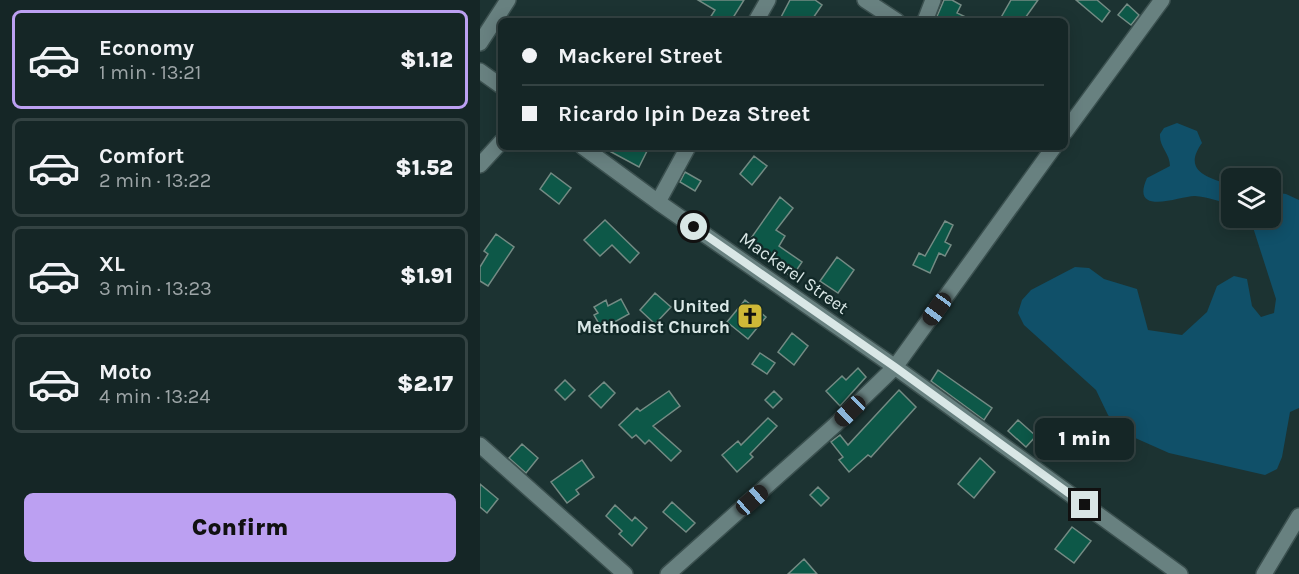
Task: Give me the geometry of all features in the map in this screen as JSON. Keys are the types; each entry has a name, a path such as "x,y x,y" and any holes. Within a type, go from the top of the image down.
{"street":[{"path":"480,43 507,0"},
{"path":"758,18 768,0"},
{"path":"865,0 892,18"},
{"path":"926,18 933,0"},
{"path":"1068,128 1162,0"},
{"path":"480,71 498,84"},
{"path":"480,165 498,145"},
{"name":"Mackerel Street","path":"587,150 895,367 1180,574"},
{"path":"658,202 686,150"},
{"path":"668,574 836,425 895,367 1052,150"},
{"path":"480,445 625,574"},
{"path":"1264,574 1299,516"}],"water":[{"path":"1177,123 1197,131 1202,143 1196,153 1196,167 1207,176 1221,182 1221,202 1195,196 1160,202 1145,198 1143,190 1147,178 1170,166 1160,139 1164,128"},
{"path":"1281,193 1299,200 1299,408 1290,412 1282,457 1277,469 1265,475 1169,453 1124,433 1108,415 1096,390 1024,325 1018,313 1022,300 1031,290 1075,267 1089,268 1104,279 1137,289 1148,330 1182,335 1207,312 1217,286 1234,276 1247,279 1252,306 1261,317 1274,313 1276,299 1253,228 1281,228"}],"building":[{"path":"698,0 744,0 733,18 710,18 715,10"},
{"path":"790,0 815,0 822,5 813,18 781,18"},
{"path":"944,0 952,0 961,5 957,13 968,18 936,18"},
{"path":"1011,0 1038,0 1025,18 1001,18"},
{"path":"1076,0 1097,0 1110,11 1102,22"},
{"path":"1127,4 1139,15 1131,25 1118,15"},
{"path":"608,150 647,151 639,167"},
{"path":"754,156 767,166 752,185 740,174"},
{"path":"685,172 701,181 695,191 680,182"},
{"path":"551,173 571,188 559,204 540,189"},
{"path":"780,197 793,208 776,230 785,236 779,246 802,262 792,277 775,265 777,261 749,241"},
{"path":"605,220 639,253 630,263 612,245 600,256 584,240"},
{"path":"945,221 953,225 945,242 951,245 945,256 939,253 930,273 913,265 919,253 925,256"},
{"path":"496,234 514,247 488,286 480,281 480,267 488,254 484,251"},
{"path":"837,257 854,270 838,293 820,281"},
{"path":"655,293 671,307 655,324 640,310"},
{"path":"621,299 629,314 602,329 594,315 598,313 594,307 606,300 608,306"},
{"path":"745,300 766,317 748,339 727,322"},
{"path":"792,333 808,346 794,365 778,352"},
{"path":"760,353 775,363 767,374 752,364"},
{"path":"858,368 866,377 840,406 826,391 842,376 846,380"},
{"path":"938,370 992,408 984,420 931,381"},
{"path":"565,380 575,390 565,400 555,390"},
{"path":"604,382 615,393 601,408 589,396"},
{"path":"899,390 916,407 871,457 868,455 849,472 839,460 843,457 831,442 840,435 848,445"},
{"path":"669,391 680,406 653,426 681,451 671,461 649,440 645,444 636,435 632,438 619,425 637,408 640,411"},
{"path":"774,391 782,399 773,408 765,400"},
{"path":"768,418 777,426 750,454 753,457 737,472 722,455 738,441 741,445"},
{"path":"1018,420 1036,436 1026,447 1008,431"},
{"path":"522,444 538,458 526,473 509,458"},
{"path":"980,458 995,472 974,498 958,484"},
{"path":"582,460 594,477 576,490 579,494 567,503 551,482"},
{"path":"480,484 498,499 487,513 480,507"},
{"path":"818,487 829,498 821,506 810,495"},
{"path":"672,502 695,523 686,532 663,512"},
{"path":"615,505 632,521 635,517 647,528 632,546 619,534 622,531 606,516"},
{"path":"1072,527 1091,541 1074,563 1055,549"},
{"path":"804,559 817,574 788,574"}],"place":[{"name":"United Methodist Church","path":"750,316"}],"route":[{"path":"694,227 895,367 1085,505"}]}
